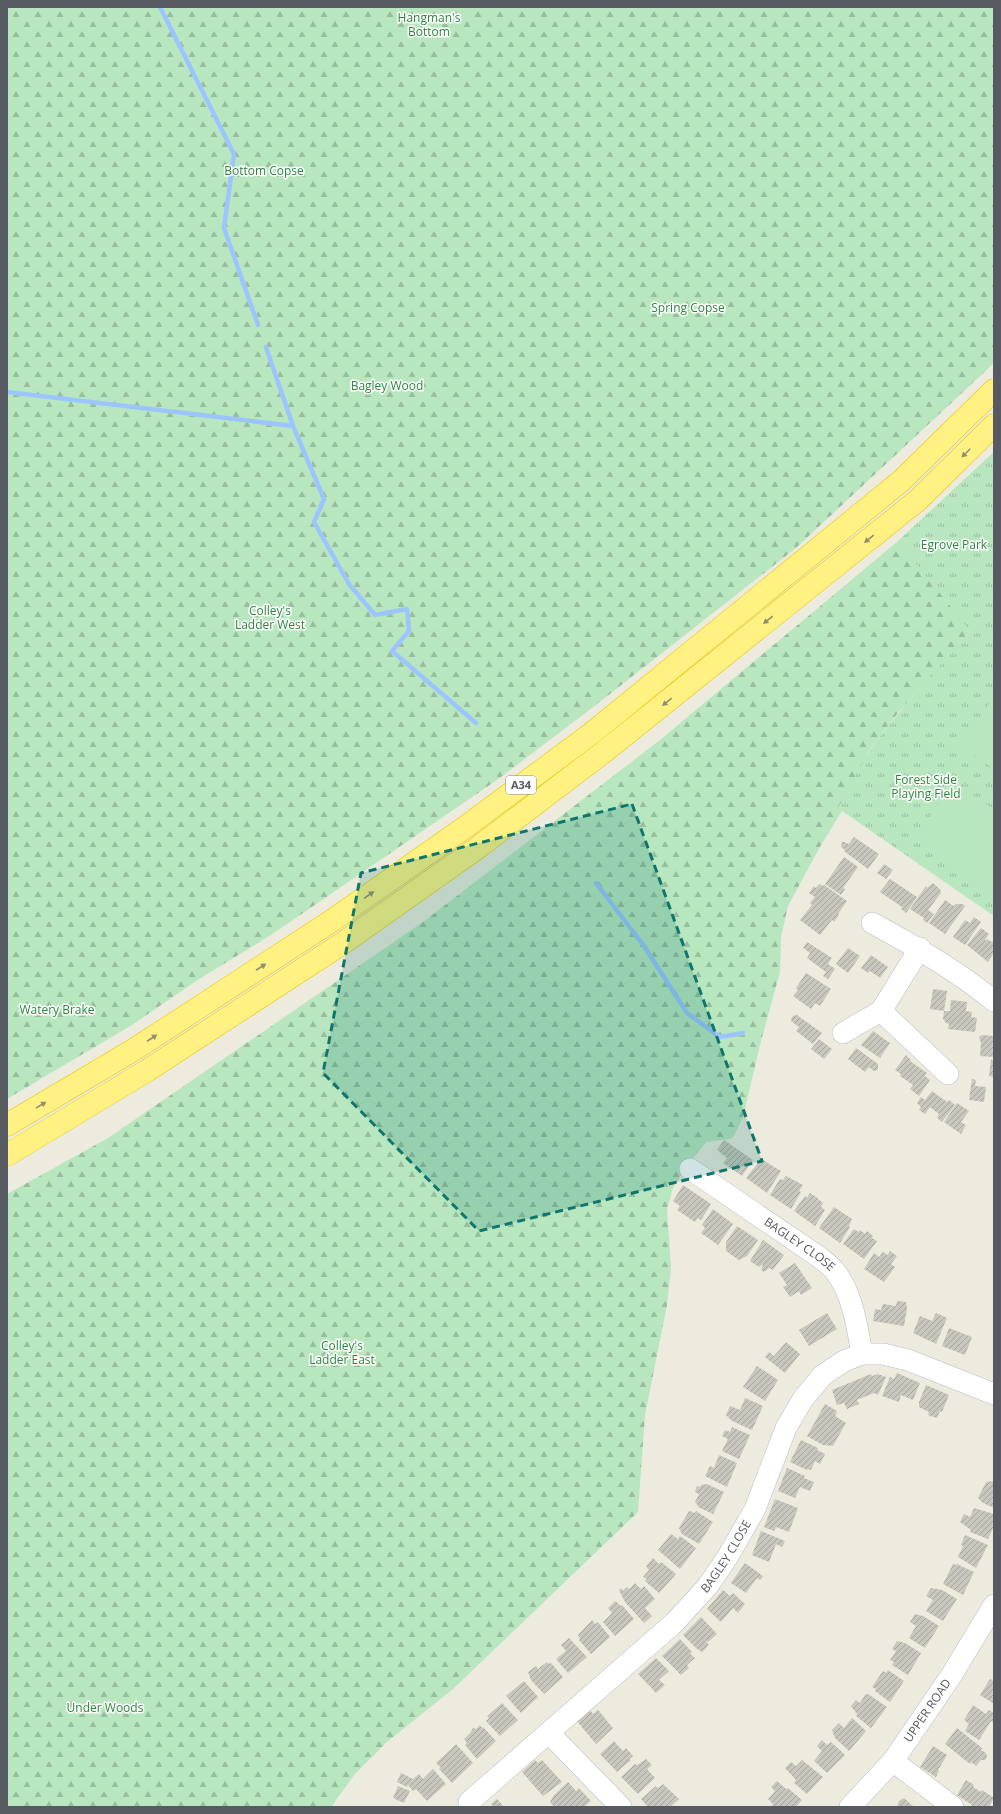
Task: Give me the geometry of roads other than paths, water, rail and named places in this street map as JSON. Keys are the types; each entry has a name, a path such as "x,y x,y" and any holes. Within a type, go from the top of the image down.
{"highway":[{"name":"A34","path":"7,1125 135,1048 330,922 464,828 592,733 900,481 994,390"},
{"name":"A34","path":"7,1155 148,1070 343,943 476,849 605,751 918,500 994,425"}],"street":[{"path":"872,922 920,948 956,972 994,1001"},
{"path":"843,1033 881,1012 920,948"},
{"path":"881,1012 948,1074"},
{"name":"BAGLEY CLOSE","path":"690,1169 819,1256 835,1271 846,1290 853,1311 862,1354"},
{"name":"BAGLEY CLOSE","path":"468,1805 674,1623 707,1587 727,1558 755,1509 786,1428 803,1399 823,1375 844,1361 862,1354 883,1354 908,1360 994,1394"},
{"name":"UPPER ROAD","path":"850,1807 893,1761 951,1676 994,1605"},
{"path":"549,1733 621,1807"},
{"path":"893,1761 953,1807"}],"waterway":[{"path":"160,7 234,154 224,228 258,325"},
{"path":"266,347 293,426 324,499 314,522 349,584 375,615 407,609 409,631 392,651 476,723"},
{"path":"7,392 293,426"},
{"path":"596,883 644,946 687,1013 720,1037 743,1033"}],"park label":[{"name":"Hangman's Bottom","path":"429,25"},
{"name":"Bottom Copse","path":"264,171"},
{"name":"Spring Copse","path":"688,308"},
{"name":"Bagley Wood","path":"387,386"},
{"name":"Egrove Park","path":"954,545"},
{"name":"Colley's Ladder West","path":"270,618"},
{"name":"Forest Side Playing Field","path":"926,787"},
{"name":"Watery Brake","path":"57,1010"},
{"name":"Colley's Ladder East","path":"342,1353"},
{"name":"Under Woods","path":"105,1708"}]}
